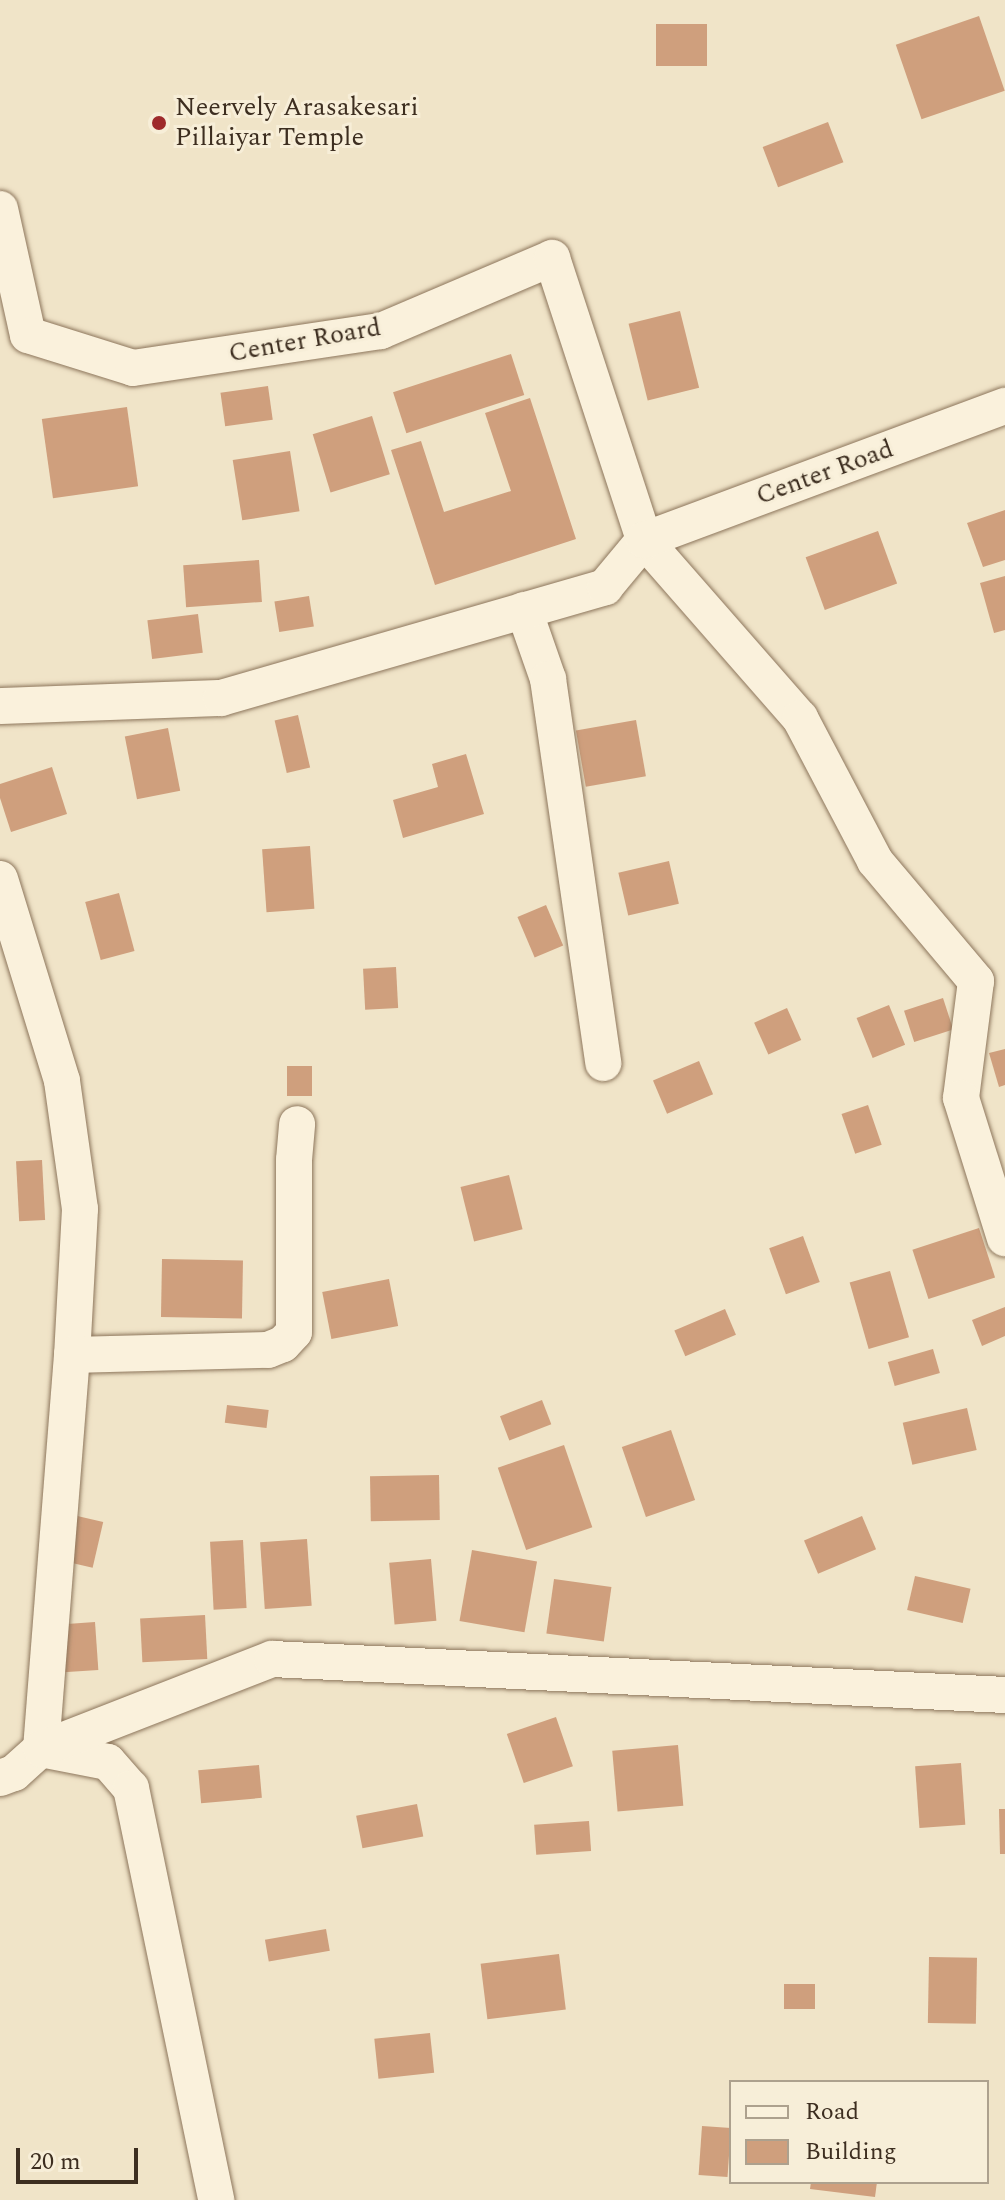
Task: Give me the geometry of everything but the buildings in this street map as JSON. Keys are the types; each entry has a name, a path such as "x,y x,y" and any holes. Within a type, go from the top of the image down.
{"street":[{"name":"Center Roard","path":"0,209 28,335 133,368 381,331 552,258 644,540"},
{"name":"Center Road","path":"644,540 1005,406"},
{"path":"0,706 221,698 605,587 644,540 800,718 875,861 976,981 961,1098 1005,1238"},
{"path":"524,610 548,679 603,1063"},
{"path":"0,879 62,1081 80,1209 72,1355 41,1749"},
{"path":"72,1355 268,1350 283,1344 294,1332 297,1124"},
{"path":"0,1778 14,1773 41,1749 272,1659 1005,1695"},
{"path":"41,1749 108,1762 131,1788 216,2200"}],"place":[{"name":"Neervely Arasakesari Pillaiyar Temple","path":"159,123"}]}
